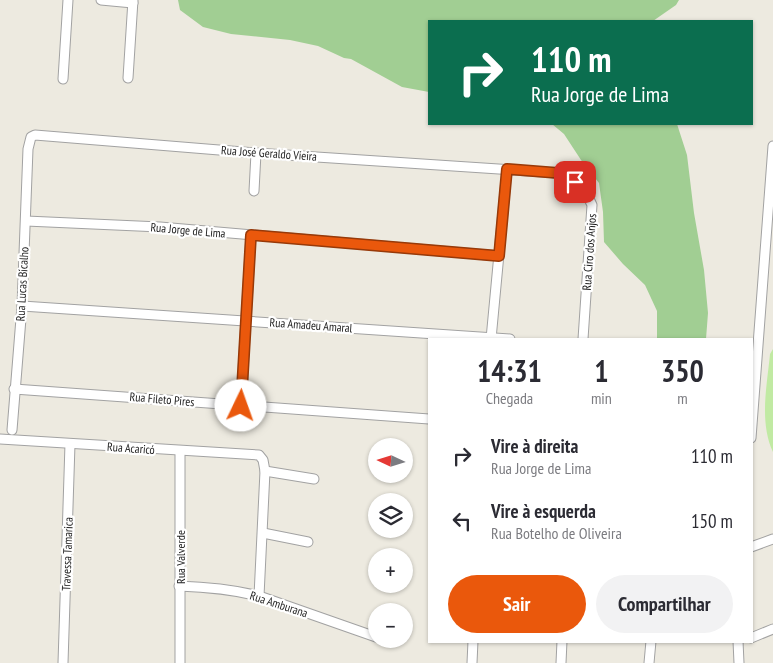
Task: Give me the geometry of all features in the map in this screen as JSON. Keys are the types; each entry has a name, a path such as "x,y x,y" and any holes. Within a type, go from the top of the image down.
{"street":[{"path":"63,79 68,0"},
{"path":"101,0 133,1 128,78"},
{"name":"Rua José Geraldo Vieira","path":"31,138 42,134 256,153 507,169"},
{"name":"Rua Lucas Bicalho","path":"12,430 22,306 28,149 31,138"},
{"path":"753,416 769,239 773,152"},
{"path":"254,191 256,153"},
{"path":"491,338 507,169"},
{"name":"Rua Ciro dos Anjos","path":"507,169 558,173 567,177 584,190 592,205 583,338"},
{"name":"Rua Jorge de Lima","path":"26,221 160,227 499,256"},
{"path":"241,406 251,235"},
{"name":"Rua Amadeu Amaral","path":"22,306 491,338"},
{"name":"Rua Fileto Pires","path":"14,388 428,419"},
{"name":"Rua Acaricó","path":"0,440 180,452 257,454 262,457 265,471"},
{"name":"Travessa Tamarica","path":"63,663 70,444"},
{"name":"Rua Valverde","path":"180,452 180,663"},
{"path":"258,596 265,471 314,479"},
{"path":"263,533 308,542"},
{"path":"753,546 773,539"},
{"name":"Rua Amburana","path":"179,586 221,588 258,596 368,635"},
{"path":"753,637 773,629"},
{"path":"472,663 473,643"},
{"path":"561,663 562,643"},
{"path":"649,663 651,643"},
{"path":"739,663 740,643"}],"green space":[{"path":"178,0 679,0 676,5 654,20 428,20 428,92 402,87 351,59 344,58 318,46 290,40 231,34 203,27 180,10"},
{"path":"553,125 677,125 687,155 694,213 704,270 708,313 706,338 657,338 657,311 645,285 604,242 603,212 599,183 564,134"},
{"path":"773,349 773,452 766,429 765,404 770,354"}],"route":[{"path":"241,406 251,235 499,256 507,169 558,173 575,182"}]}
